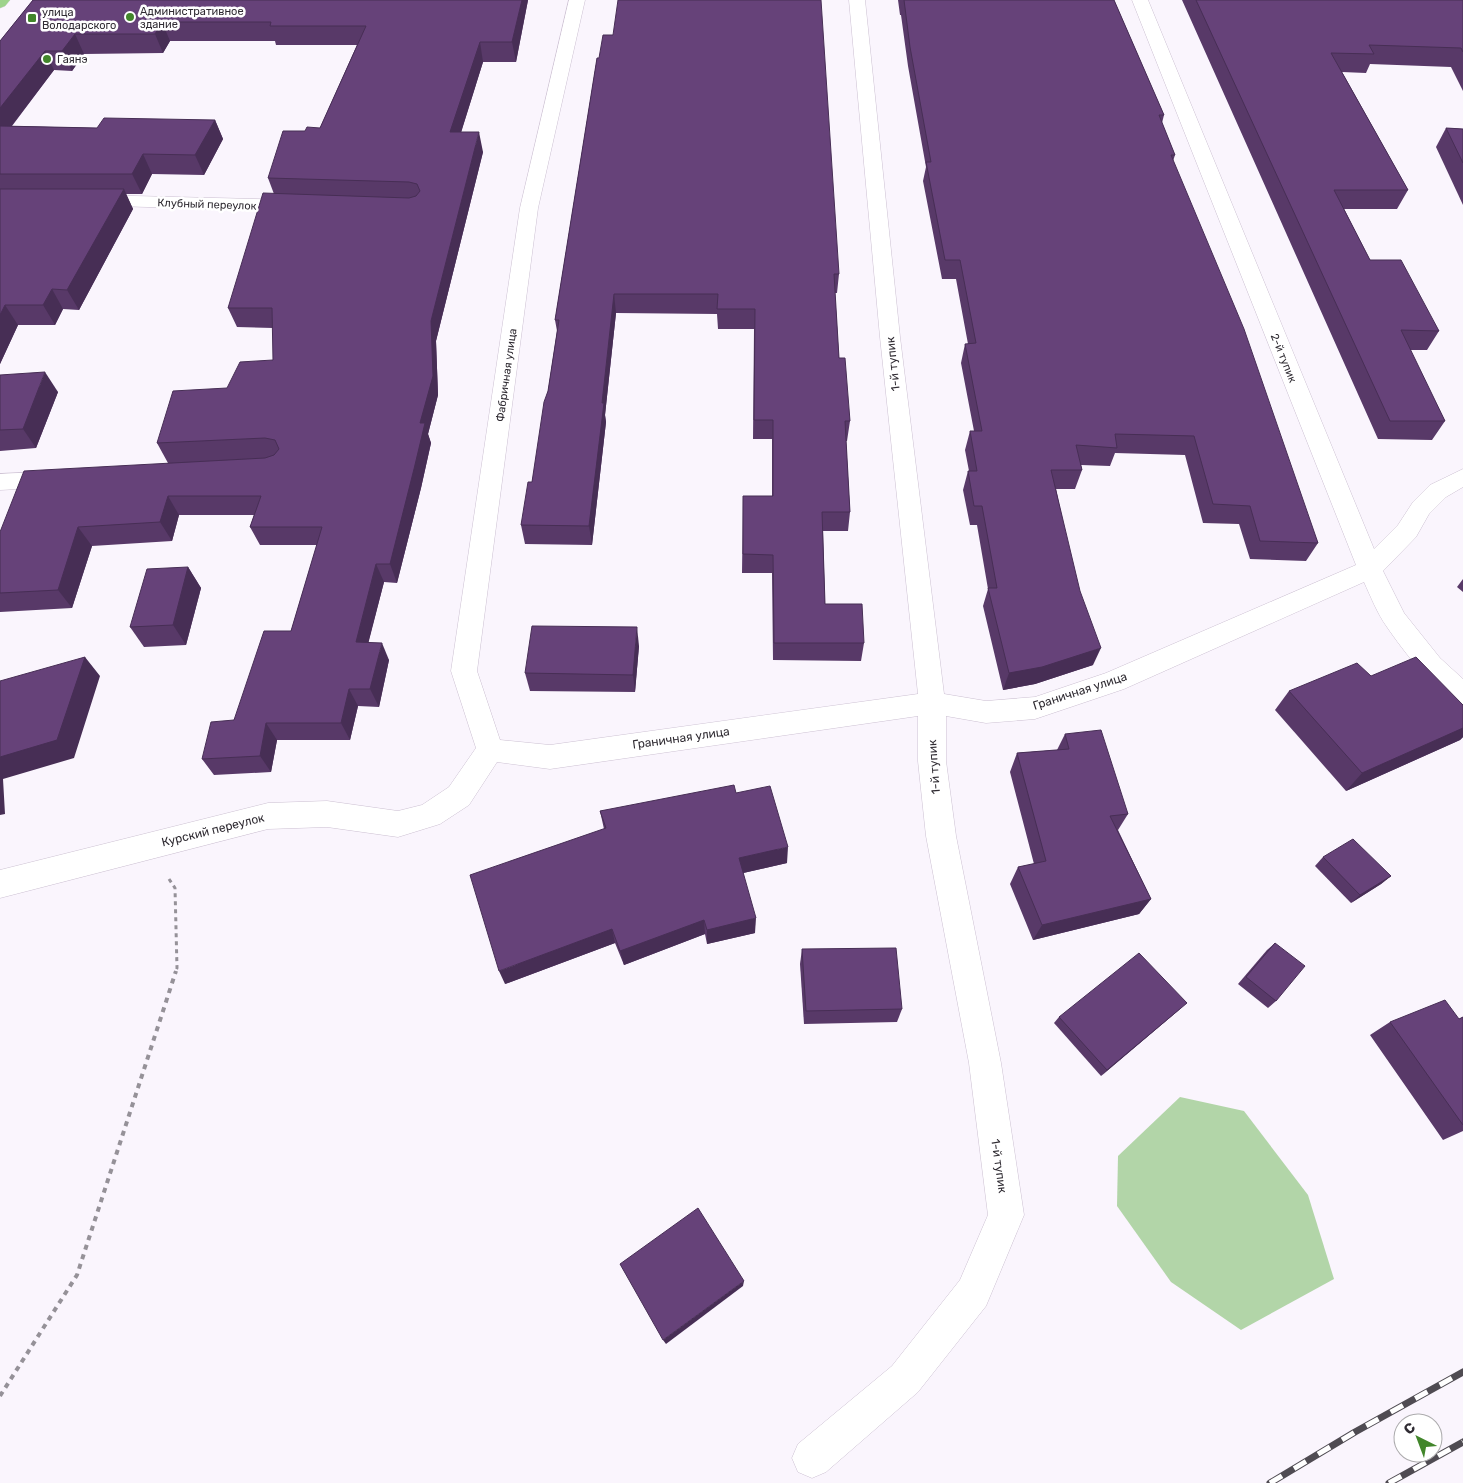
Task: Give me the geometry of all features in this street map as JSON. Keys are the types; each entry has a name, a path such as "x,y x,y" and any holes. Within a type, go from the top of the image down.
{"street":[{"name":"Фабричная улица","path":"490,750 464,671 529,208 577,0"},
{"name":"1-й тупик","path":"812,1458 905,1379 973,1293 1006,1214 985,1063 941,836 932,761 932,702 890,337 856,0"},
{"name":"2-й тупик","path":"1140,0 1370,569 1396,619 1430,665 1463,695"},
{"name":"Клубный переулок","path":"76,201 317,207"},
{"name":"Граничная улица","path":"490,750 550,757 932,702 986,712 1035,708 1115,681 1370,569 1407,531 1421,508 1438,491 1463,477"},
{"path":"0,482 78,478"},
{"name":"Курский переулок","path":"0,884 268,816 328,814 398,824 430,815 459,796 490,750"}],"path":[{"path":"0,1396 77,1275 177,968 175,888 147,846"}],"green space":[{"path":"1180,1097 1244,1111 1308,1195 1334,1279 1241,1330 1171,1282 1117,1206 1118,1156"}],"building":[{"path":"33,0 522,0 512,42 480,42 450,132 479,132 431,321 433,376 420,423 425,423 414,469 390,564 376,564 356,642 382,643 370,689 349,689 341,723 266,723 260,756 202,759 211,722 234,720 264,631 291,631 322,527 250,527 261,496 168,496 160,522 78,527 58,590 0,593 0,532 24,471 265,458 274,455 279,449 275,440 265,438 157,443 173,391 227,388 240,362 273,360 272,308 228,308 263,193 409,198 416,196 420,191 417,184 409,182 268,178 283,131 305,131 307,127 320,128 366,26 270,26 271,22 162,22 155,34 75,34 62,51 45,51 0,108 0,41"},
{"path":"618,0 821,0 839,274 834,274 839,358 845,358 850,421 845,421 850,512 822,512 825,604 862,604 864,643 774,643 773,555 743,554 743,496 773,496 773,420 754,420 755,309 717,309 718,294 614,294 602,403 604,403 589,526 521,525 528,482 532,482 544,402 548,391 559,320 555,320 597,58 599,58 603,35 613,35"},
{"path":"904,0 1114,0 1164,115 1159,115 1175,155 1171,155 1244,329 1318,543 1260,541 1250,506 1213,504 1194,436 1115,434 1117,448 1076,445 1082,470 1051,470 1080,591 1101,648 1042,667 1009,673 988,588 997,588 982,506 974,506 968,471 977,471 970,431 982,431 965,344 976,343 960,260 945,260 926,162 931,162 910,47"},
{"path":"1196,0 1463,0 1463,52 1461,48 1369,45 1374,54 1331,53 1408,190 1334,190 1370,260 1401,260 1439,331 1401,330 1445,421 1390,421"},
{"path":"104,118 215,120 195,155 143,154 132,174 0,174 0,126 97,128"},
{"path":"1446,128 1463,129 1463,163"},
{"path":"0,189 124,189 67,290 52,289 43,305 5,305 0,315"},
{"path":"45,372 23,429 0,430 0,375"},
{"path":"188,567 173,625 130,627 147,569"},
{"path":"532,626 637,627 633,675 525,673"},
{"path":"85,657 57,740 0,757 0,681"},
{"path":"1416,657 1463,705 1463,728 1362,773 1289,691 1357,663 1371,676"},
{"path":"1101,730 1128,814 1110,816 1151,899 1042,925 1018,867 1046,861 1017,753 1069,749 1065,734"},
{"path":"734,785 736,793 770,786 788,847 739,858 756,918 707,930 704,920 620,951 612,929 499,971 470,875 606,828 600,811"},
{"path":"1353,839 1391,876 1360,895 1323,857"},
{"path":"1275,943 1305,966 1276,1001 1246,977"},
{"path":"896,948 902,1009 806,1011 802,949"},
{"path":"1139,953 1187,1003 1107,1070 1059,1017"},
{"path":"1445,1000 1459,1019 1463,1017 1463,1125 1390,1022"},
{"path":"698,1208 744,1281 663,1340 620,1264"}],"railway":[{"path":"1270,1483 1355,1432 1463,1372"},
{"path":"1389,1483 1463,1442"}],"place":[{"name":"Административное здание","path":"130,17"},
{"name":"улица Володарского","path":"32,18"},
{"name":"Гаянэ","path":"47,59"}]}
